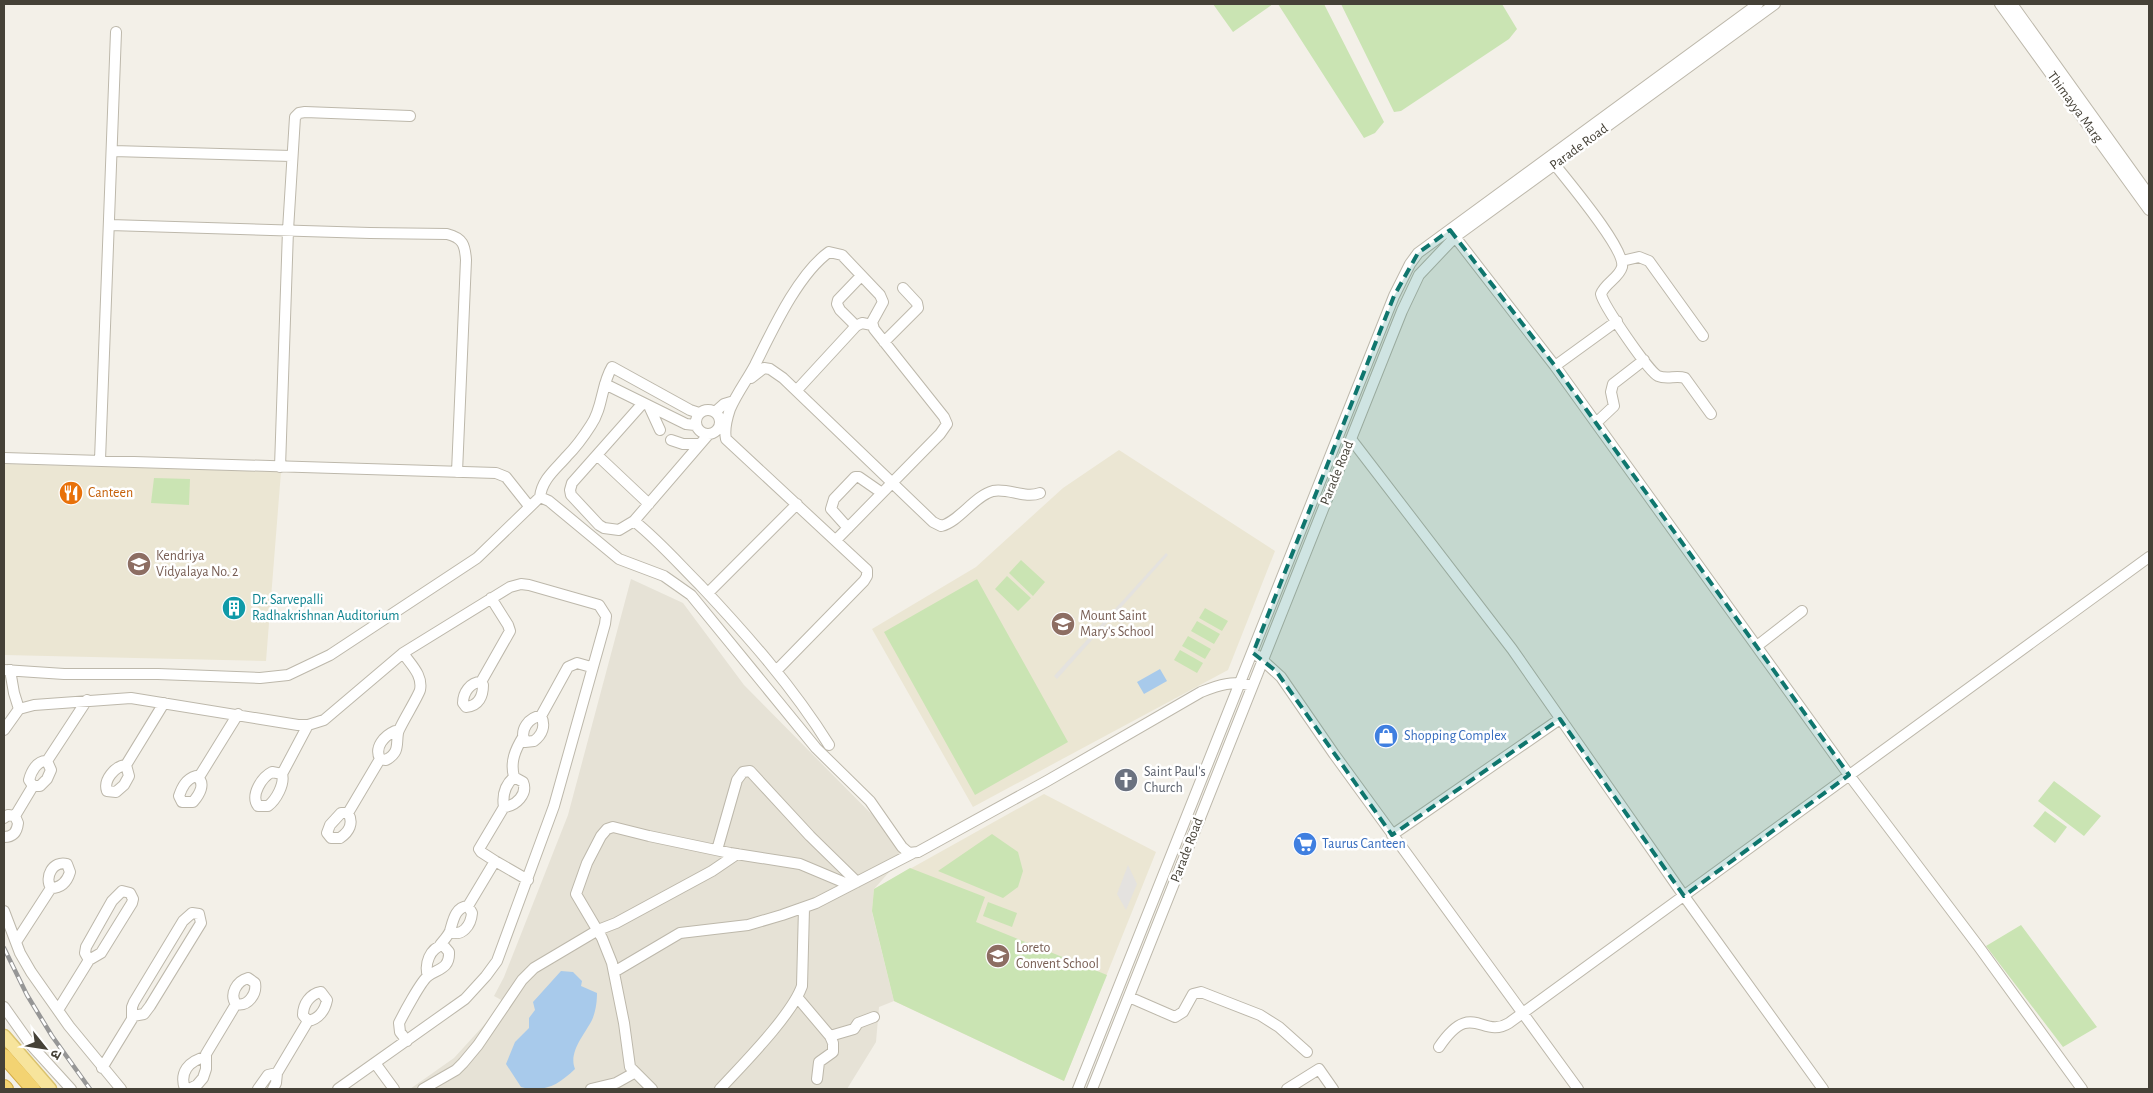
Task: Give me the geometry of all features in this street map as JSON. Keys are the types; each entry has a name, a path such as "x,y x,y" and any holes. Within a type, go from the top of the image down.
{"highway":[{"path":"4,1056 32,1088"}],"main road":[{"path":"4,1036 50,1089"}],"street":[{"name":"Parade Road","path":"1742,22 1758,4"},
{"name":"Parade Road","path":"1078,1089 1394,296 1410,264 1418,253 1452,234 1742,22 1775,4"},
{"name":"Thimayya Marg","path":"2000,4 2149,210"},
{"name":"Thimayya Marg","path":"2012,4 2149,195"},
{"path":"100,460 116,32"},
{"path":"280,467 288,230 294,121 299,113 410,116"},
{"path":"113,151 292,156"},
{"path":"1552,161 1608,235 1622,261 1618,274 1601,294 1617,321 1644,360 1659,377 1680,376 1685,378 1711,414"},
{"path":"110,225 448,234 456,236 465,246 466,260 457,472"},
{"name":"Parade Road","path":"1092,1089 1413,285 1452,234"},
{"path":"1452,234 1555,366 1849,776 1978,946 2082,1089"},
{"path":"720,417 734,401 745,383 799,286 818,260 829,252 836,252 847,259 883,298 882,306 873,319 872,325"},
{"path":"1622,261 1639,258 1649,261 1703,336"},
{"path":"856,326 840,310 837,304 838,300 861,276"},
{"path":"884,342 918,308 917,303 903,288"},
{"path":"1555,366 1617,321"},
{"path":"797,390 856,326 862,323 872,325 944,417 946,424 940,434 836,540"},
{"path":"1596,423 1614,406 1611,392 1613,384 1644,360"},
{"path":"540,497 540,488 545,480 568,455 596,417 612,367 690,410 699,413"},
{"path":"745,383 764,368 770,369 797,390 892,483 934,522 941,526 977,500 994,491 1034,496 1040,493"},
{"path":"605,384 686,424 695,425 699,430 717,434 726,439 864,565 867,570 867,576 776,671"},
{"path":"646,405 597,455 572,484 571,495 604,528 619,530 634,521 700,444 717,434 724,404 734,401"},
{"path":"646,405 660,430"},
{"path":"695,425 699,413 706,410 720,417"},
{"path":"1351,439 1512,649 1684,896 1823,1089"},
{"path":"671,440 683,444 700,444"},
{"path":"597,455 649,504"},
{"path":"4,458 502,474 511,482 529,506"},
{"path":"848,528 831,509 834,498 855,477 859,476 882,493"},
{"path":"19,709 7,670 64,674 158,674 260,678 288,675 310,667 477,558 540,497"},
{"path":"540,497 549,501 619,559 664,576 691,595 816,748 870,801 902,847 909,853 913,853"},
{"path":"708,593 797,504"},
{"path":"634,521 668,551 708,593 776,671 808,713 829,745"},
{"path":"1440,1047 1448,1034 1458,1025 1475,1022 1502,1028 2149,557"},
{"path":"4,730 19,709 34,705 131,698 308,725 319,723 403,654 510,587 521,584 599,605 604,610 605,624 591,667 554,806 502,950 486,976 465,999 338,1089"},
{"path":"481,682 510,631 491,598"},
{"path":"1757,646 1802,610"},
{"path":"1253,653 1263,659 1281,677 1392,835 1578,1089"},
{"path":"380,759 386,760 394,753 399,742 398,733 421,686 418,674 403,654"},
{"path":"523,737 525,742 529,743 539,737 544,728 541,716 571,664 577,663 591,667"},
{"path":"614,972 636,961 683,932 748,925 804,908 1034,789 1201,692 1225,683 1240,682 1252,686"},
{"path":"47,761 87,700"},
{"path":"126,765 164,703"},
{"path":"198,777 238,714"},
{"path":"504,807 513,805 524,791 523,782 514,777 513,759 523,737 524,730 530,720 536,716 541,716"},
{"path":"1392,835 1560,719"},
{"path":"282,774 308,725"},
{"path":"348,813 380,759 377,750 380,743 390,733 395,731 398,733"},
{"path":"33,786 29,780 30,775 38,763 43,760 47,761"},
{"path":"33,786 40,786 47,779 51,770 47,761"},
{"path":"717,850 737,780 742,772 750,771 854,883"},
{"path":"514,777 504,792 504,807 479,848 481,852 528,880"},
{"path":"15,816 33,786"},
{"path":"4,818 8,815 15,816"},
{"path":"4,837 12,836 16,831 18,823 15,816"},
{"path":"652,1089 634,1073 628,1063 624,1023 614,972 598,930 576,894 587,863 606,829 619,827 649,836 717,850 800,864 854,883"},
{"path":"424,1089 463,1064 530,971 598,930 616,923 712,871 737,854"},
{"path":"428,976 427,961 450,931 450,924 456,913 461,908 468,906 495,861"},
{"path":"16,942 51,888"},
{"path":"58,1010 89,960 101,953 132,903 133,899 130,893 122,892 112,901 86,947 89,960"},
{"path":"450,931 454,934 460,933 467,927 472,913 468,906"},
{"path":"720,1089 779,1022 797,997 802,986 804,908"},
{"path":"4,911 16,942 31,972 102,1068 121,1089"},
{"path":"102,1068 133,1016 144,1014 150,1006 201,923 199,914 192,913 183,920 134,1002 131,1010 133,1016"},
{"path":"407,1041 400,1032 399,1023 428,976 440,970 448,959 449,952 444,946 440,945"},
{"path":"1129,997 1175,1016 1183,1012 1193,994 1200,992 1260,1016 1279,1027 1307,1052"},
{"path":"797,997 830,1036 834,1049 831,1055 819,1062 820,1071 817,1079"},
{"path":"204,1057 193,1060 187,1068 183,1077 187,1089 197,1084 203,1078 206,1069 204,1057 236,1004"},
{"path":"4,1007 31,1045 71,1089"},
{"path":"830,1036 854,1029 858,1023 874,1016"},
{"path":"273,1089 277,1073 308,1021"},
{"path":"375,1063 394,1089"},
{"path":"1287,1089 1319,1069 1333,1089"},
{"path":"258,1089 266,1077 271,1073 277,1073"},
{"path":"591,1089 616,1083 634,1073"}],"highlighted area":[{"path":"1450,230 1555,366 1849,775 1684,896 1560,719 1392,835 1276,671 1253,653 1394,296 1418,253"}],"shaded area":[{"name":"Mount Saint Mary's School","path":"1119,450 1275,551 1228,670 973,807 872,629 976,567 1063,488"},
{"name":"Kendriya Vidyalaya No. 2","path":"4,464 281,472 266,661 4,655"},
{"path":"1166,553 1168,555 1057,679 1054,676"},
{"path":"631,579 683,603 744,685 908,851 874,889 872,912 894,1001 879,1007 876,1042 847,1089 621,1089 616,1084 596,1089 410,1089 454,1058 505,1002 494,996 504,977 568,815"},
{"name":"Loreto Convent School","path":"1044,794 1156,852 1064,1081 894,1001 872,911 874,889"},
{"path":"1128,865 1137,884 1126,910 1117,894"}],"green space":[{"path":"1213,4 1273,4 1233,32"},
{"path":"1278,4 1324,4 1384,122 1375,133 1364,138"},
{"path":"1341,4 1502,4 1517,29 1509,39 1401,111 1394,112"},
{"path":"154,478 190,479 189,505 151,503"},
{"path":"1021,560 1045,582 1033,596 1009,573"},
{"path":"1007,576 1031,598 1018,611 995,589"},
{"path":"977,579 1068,742 975,795 884,632"},
{"path":"1205,608 1228,621 1222,631 1199,618"},
{"path":"1197,621 1220,634 1214,644 1191,631"},
{"path":"1188,636 1211,649 1205,659 1182,646"},
{"path":"1180,650 1203,663 1197,673 1174,660"},
{"path":"2054,781 2101,816 2084,836 2038,801"},
{"path":"2045,811 2067,827 2055,843 2033,826"},
{"path":"992,834 1018,852 1023,871 1018,887 1003,898 938,871"},
{"path":"910,868 985,897 976,922 1107,975 1064,1081 894,1001 872,911 874,889"},
{"path":"988,902 1017,913 1012,927 983,916"},
{"path":"2021,925 2097,1027 2063,1047 1986,946"}],"water":[{"path":"1160,669 1167,681 1144,694 1137,682"},
{"path":"561,971 573,972 582,981 581,986 597,993 593,1017 575,1050 573,1063 575,1069 551,1086 537,1089 521,1087 506,1064 515,1042 529,1028 529,1018 535,1010 533,1002"}],"railway":[{"path":"4,948 27,995 52,1036 90,1089"}],"place":[{"name":"Canteen","path":"71,493"},
{"name":"Kendriya Vidyalaya No. 2","path":"139,564"},
{"name":"Dr. Sarvepalli Radhakrishnan Auditorium","path":"234,608"},
{"name":"Mount Saint Mary's School","path":"1063,624"},
{"name":"Shopping Complex","path":"1386,736"},
{"name":"Saint Paul's Church","path":"1126,780"},
{"name":"Taurus Canteen","path":"1305,844"},
{"name":"Loreto Convent School","path":"998,956"}]}
